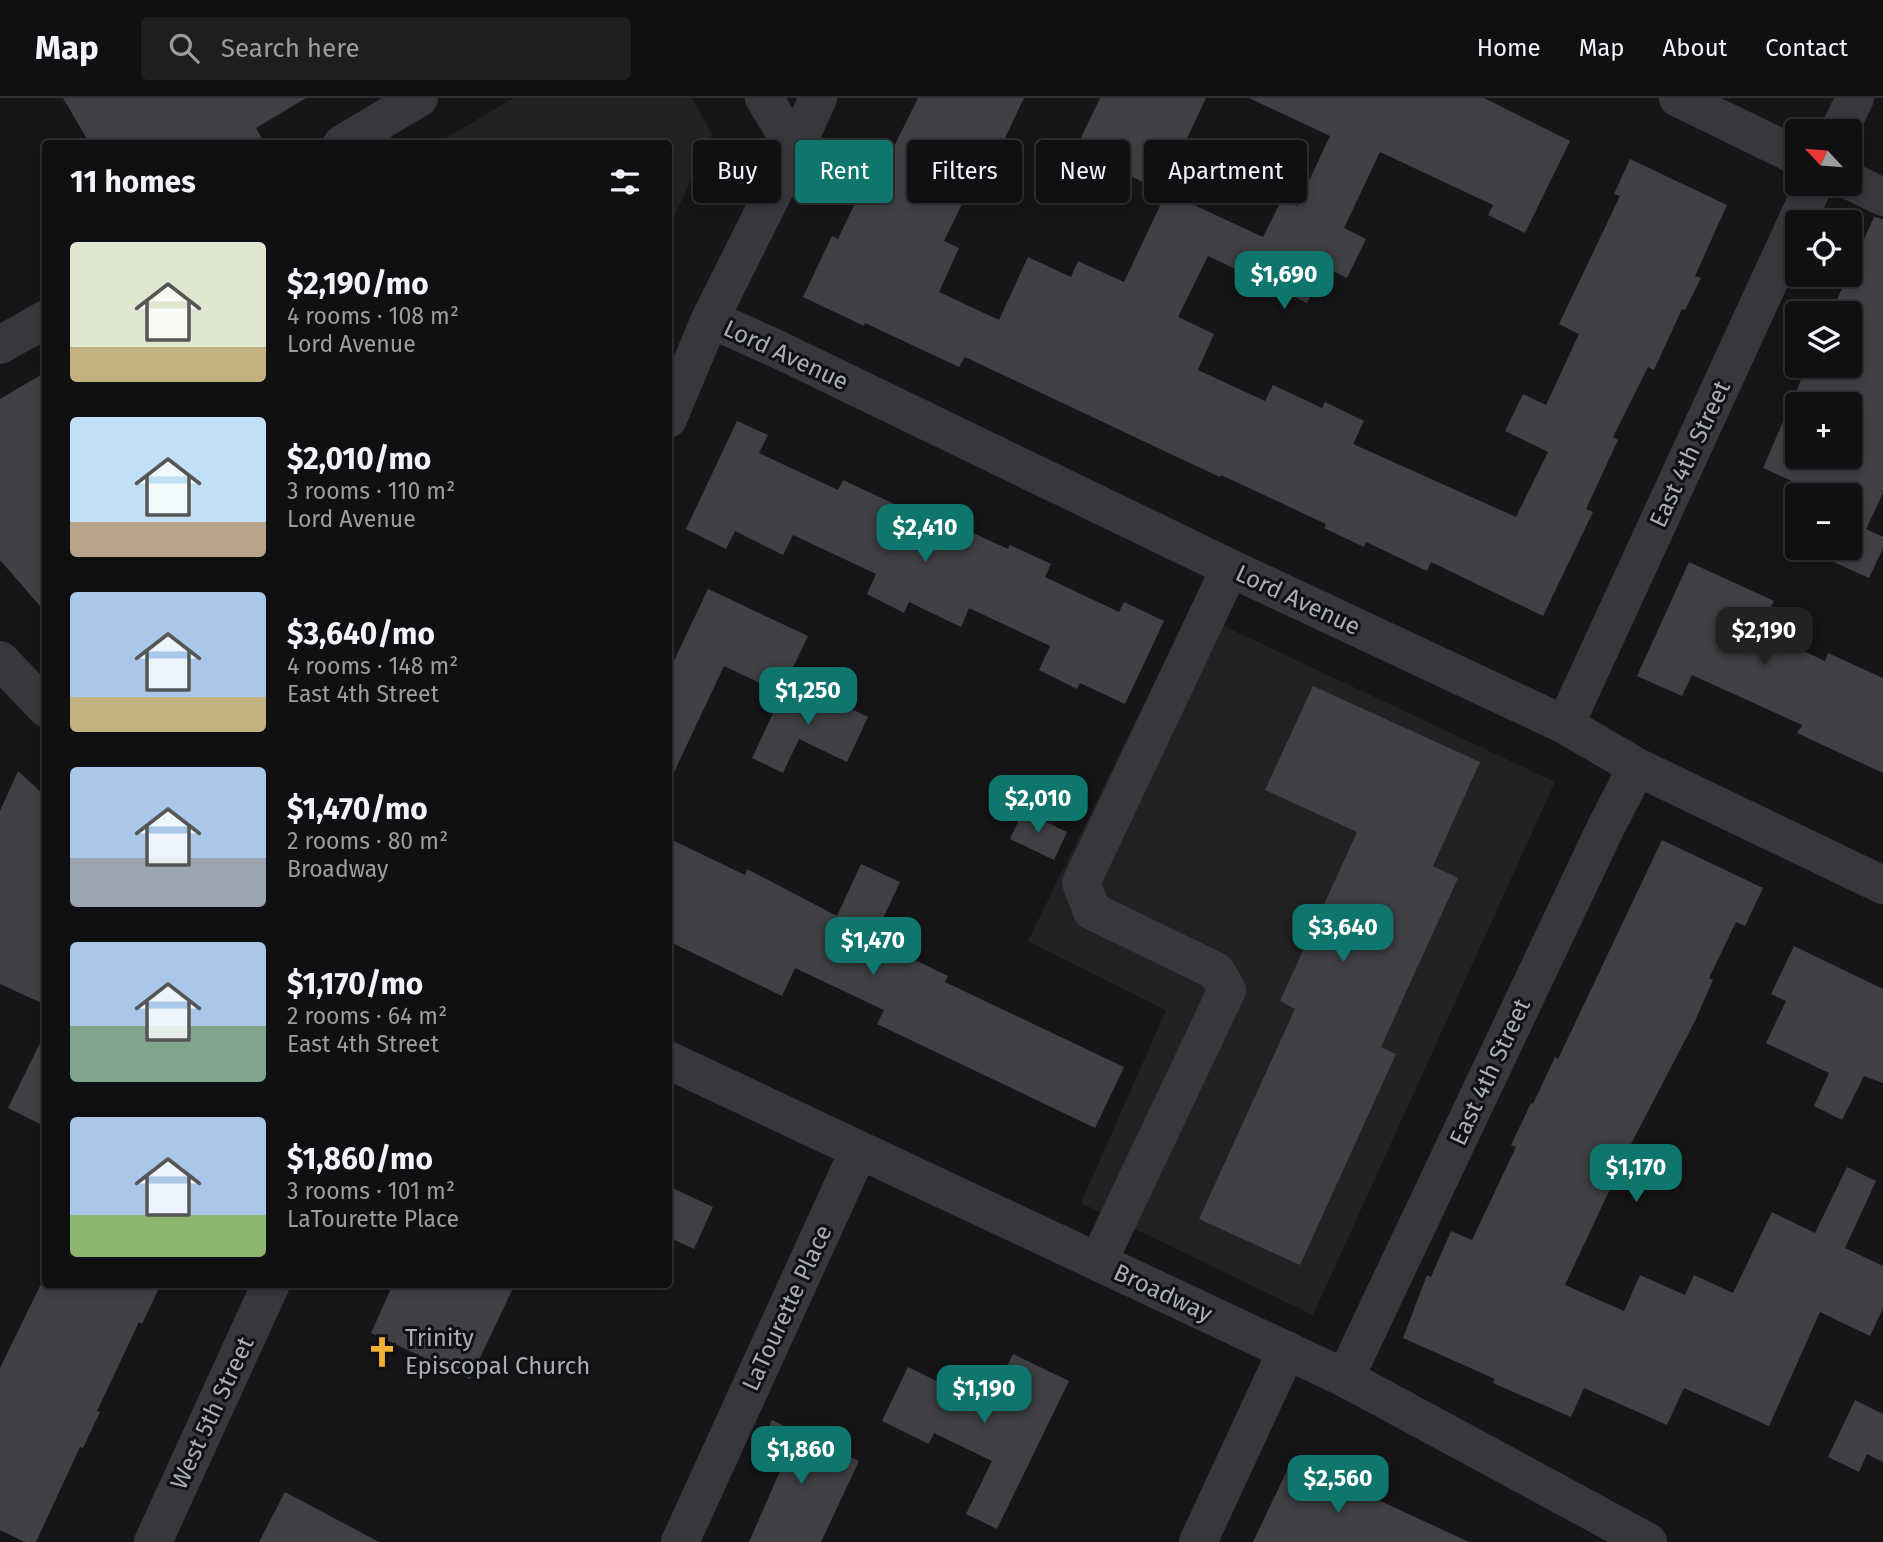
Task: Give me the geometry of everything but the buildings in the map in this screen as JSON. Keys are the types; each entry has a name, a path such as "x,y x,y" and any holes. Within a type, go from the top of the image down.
{"street":[{"path":"349,140 419,98"},
{"path":"672,409 710,319 795,149 764,98"},
{"path":"799,140 818,98"},
{"path":"1678,98 1785,150"},
{"path":"1844,119 1854,98"},
{"path":"1862,187 1883,197"},
{"name":"East 4th Street","path":"1565,724 1808,196"},
{"name":"Lord Avenue","path":"710,319 1230,568 1565,724 1637,767 1883,885"},
{"path":"0,345 42,321"},
{"path":"1098,1262 1227,990 1216,971 1092,911 1081,883 1230,568"},
{"path":"0,660 42,704"},
{"name":"East 4th Street","path":"1345,1378 1637,767"},
{"name":"Broadway","path":"672,1062 1345,1378 1648,1542"},
{"name":"LaTourette Place","path":"680,1542 859,1150"},
{"name":"West 5th Street","path":"153,1542 269,1288"},
{"path":"1198,1542 1287,1350"}],"shaded area":[{"path":"514,98 692,98 712,134 709,140 693,140 693,176 672,221 672,140 442,140"},
{"path":"1190,610 1555,782 1313,1315 1081,1203 1166,1010 1028,941"}],"place":[{"name":"Trinity Episcopal Church","path":"382,1352"}]}
